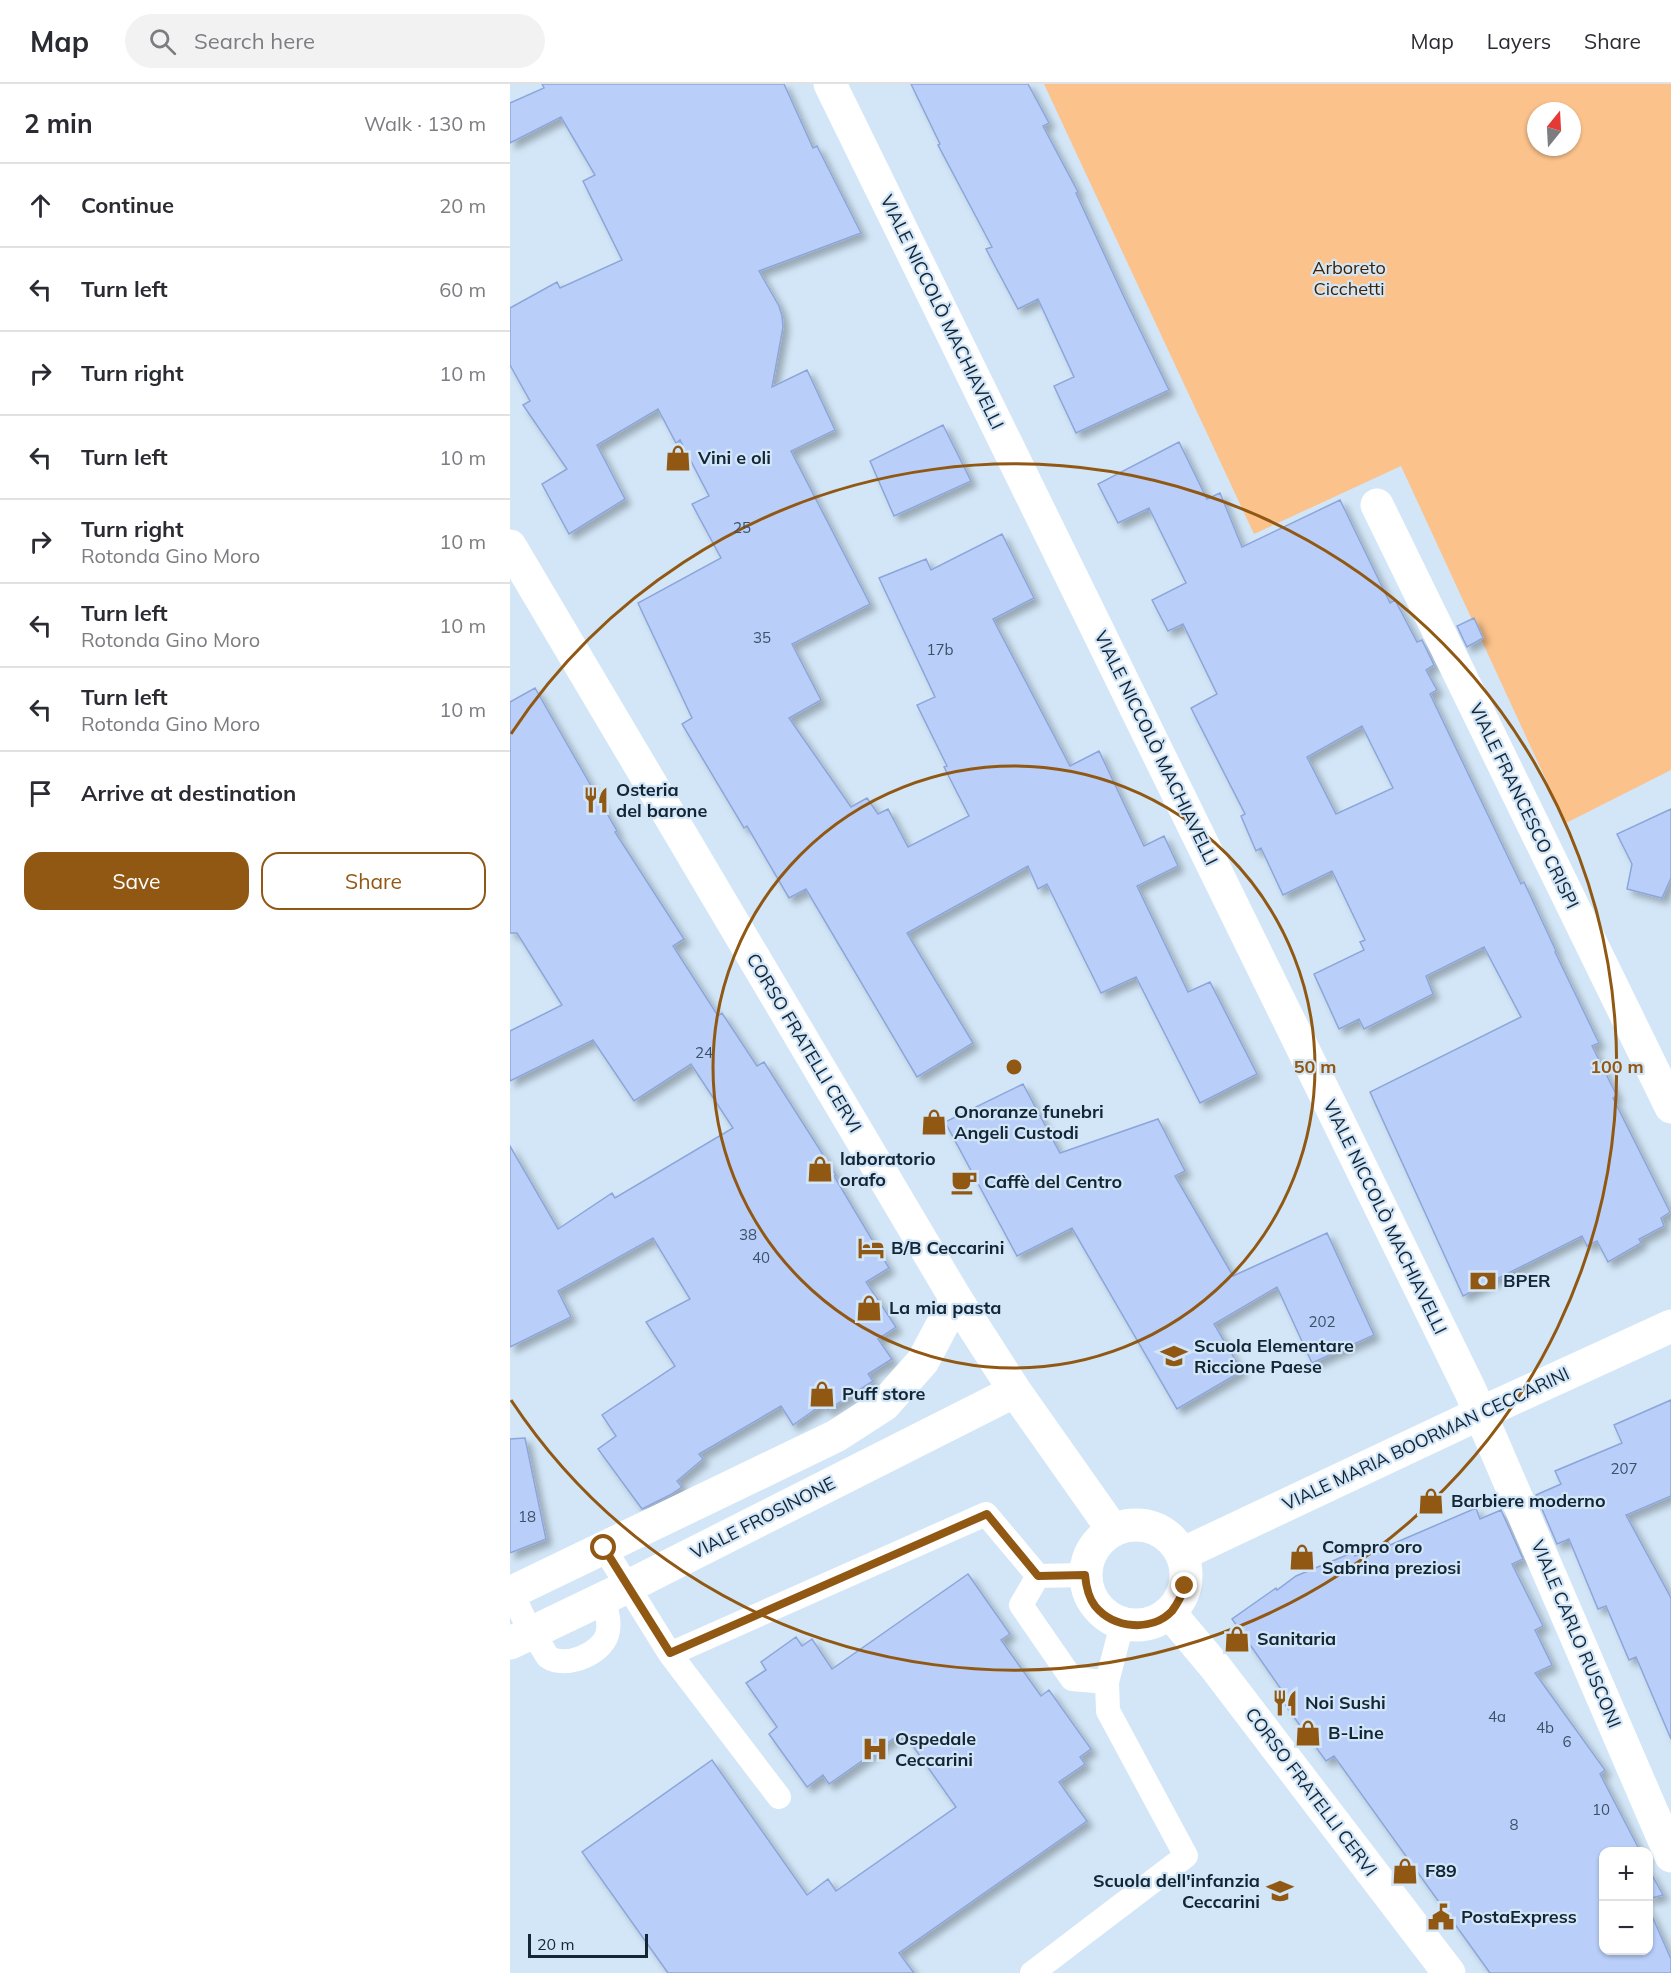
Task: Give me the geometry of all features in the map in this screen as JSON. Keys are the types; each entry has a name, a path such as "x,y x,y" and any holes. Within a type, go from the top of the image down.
{"street":[{"name":"VIALE NICCOLÒ MACHIAVELLI","path":"830,84 1481,1413"},
{"name":"VIALE FRANCESCO CRISPI","path":"1377,506 1671,1107"},
{"name":"CORSO FRATELLI CERVI","path":"510,546 956,1299 1015,1391 1113,1530"},
{"path":"511,1593 836,1436 884,1405 923,1361 956,1299"},
{"name":"VIALE MARIA BOORMAN CECCARINI","path":"1182,1554 1671,1326"},
{"name":"VIALE FROSINONE","path":"520,1638 616,1593 1015,1391"},
{"name":"VIALE CARLO RUSCONI","path":"1481,1413 1671,1856"},
{"path":"1129,1525 1145,1526 1161,1531 1182,1554 1186,1570 1185,1586 1180,1600 1170,1612 1157,1621 1139,1626 1122,1624 1107,1617 1095,1606 1087,1591 1085,1575 1092,1548 1101,1537 1113,1530 1129,1525"},
{"name":"CORSO FRATELLI CERVI","path":"1170,1612 1216,1668 1449,1973"}],"lane":[{"path":"670,1653 987,1514 1038,1576"},
{"path":"604,1548 616,1593 670,1653 778,1797"},
{"path":"1038,1576 1085,1575"},
{"path":"1038,1576 1021,1605 1072,1679 1107,1682"},
{"path":"511,1593 520,1638 549,1657 571,1660 589,1655 601,1645 607,1635 616,1593"},
{"path":"1032,1973 1186,1856 1108,1711 1107,1682 1122,1624"}],"green space":[{"name":"Arboreto Cicchetti","path":"1044,84 1671,84 1671,770 1566,823 1401,466 1254,534"}],"building":[{"path":"542,84 784,84 813,148 817,146 861,233 759,271 779,306 782,316 783,327 772,387 807,370 835,430 791,451 870,604 792,644 821,700 789,718 851,807 867,798 878,814 888,809 908,847 969,816 944,767 947,766 917,705 935,697 879,578 926,559 931,570 1002,534 1034,598 993,619 1070,766 1099,751 1144,846 1164,836 1178,866 1137,886 1188,992 1210,982 1257,1074 1200,1103 1136,977 1101,993 1047,884 1038,889 1028,866 907,933 973,1043 917,1077 806,889 789,898 747,826 744,828 682,724 692,718 638,603 721,558 692,504 709,496 680,440 676,443 658,409 597,445 625,499 569,534 542,484 567,469 523,405 530,401 510,365 510,308 557,282 560,288 622,260 583,181 595,175 561,117 510,143 510,103 544,88"},
{"path":"911,84 1028,84 1049,123 1043,126 1078,192 1076,193 1169,390 1076,433 1054,386 1074,377 1038,299 1018,309 986,249 992,247 938,145 940,144"},
{"path":"943,425 971,481 894,516 870,461"},
{"path":"1179,442 1207,499 1220,493 1242,547 1340,500 1390,603 1395,600 1417,642 1422,640 1434,665 1426,670 1437,690 1430,694 1521,884 1524,882 1599,1043 1592,1046 1617,1096 1613,1098 1670,1212 1661,1218 1664,1226 1639,1239 1641,1243 1608,1262 1597,1241 1587,1246 1582,1236 1463,1296 1370,1092 1521,1017 1484,947 1426,976 1433,994 1364,1029 1359,1019 1339,1029 1314,974 1364,950 1360,942 1365,940 1332,871 1283,895 1261,848 1256,851 1241,816 1245,814 1191,708 1217,694 1183,624 1168,631 1152,600 1186,583 1149,508 1118,523 1098,484","holes":["1362,726 1393,788 1336,814 1307,757"]},
{"path":"1474,618 1483,638 1467,647 1457,626"},
{"path":"535,688 617,831 615,832 684,939 673,946 718,1016 722,1013 757,1066 764,1062 836,1175 834,1176 889,1268 866,1282 896,1327 878,1339 892,1359 868,1374 873,1381 828,1410 823,1404 793,1425 781,1406 699,1454 703,1459 677,1481 682,1487 642,1509 598,1449 616,1436 602,1415 675,1366 646,1322 690,1299 653,1238 558,1291 571,1317 510,1347 510,1146 558,1229 612,1193 615,1198 733,1128 691,1064 634,1101 593,1040 510,1081 510,1031 562,1005 517,933 510,933 510,702"},
{"path":"1671,809 1671,878 1662,898 1627,889 1632,864 1617,834"},
{"path":"1023,1084 1060,1153 1158,1119 1185,1171 1175,1176 1233,1276 1327,1233 1374,1335 1312,1363 1277,1287 1214,1324 1242,1371 1177,1409 1072,1228 1017,1256 945,1122"},
{"path":"1671,1400 1671,1496 1626,1515 1671,1598 1671,1739 1636,1657 1629,1660 1606,1606 1598,1609 1569,1539 1557,1544 1536,1495 1561,1484 1555,1471 1622,1443 1614,1425"},
{"path":"525,1438 546,1539 510,1553 510,1439"},
{"path":"1476,1508 1480,1519 1501,1510 1523,1559 1512,1564 1543,1626 1535,1630 1552,1665 1535,1673 1605,1770 1600,1774 1638,1847 1599,1847 1599,1955 1653,1955 1653,1918 1671,1959 1671,1973 1490,1973 1334,1756 1326,1761 1285,1705 1290,1702 1232,1619 1296,1576 1354,1552 1355,1556 1388,1542 1390,1545"},
{"path":"968,1574 1010,1634 1001,1640 1041,1696 1049,1690 1091,1749 1080,1757 1085,1764 1059,1782 1087,1821 899,1953 914,1973 668,1973 582,1852 712,1760 807,1895 828,1879 836,1891 956,1807 903,1732 829,1784 823,1775 807,1787 769,1734 777,1727 746,1683 766,1670 761,1662 796,1637 802,1646 812,1639 832,1669"},
{"path":"1653,1877 1663,1895 1653,1898"}],"place":[{"name":"Vini e oli","path":"678,458"},
{"name":"Osteria del barone","path":"596,800"},
{"name":"Onoranze funebri Angeli Custodi","path":"934,1122"},
{"name":"laboratorio orafo","path":"820,1169"},
{"name":"Caffè del Centro","path":"964,1182"},
{"name":"B/B Ceccarini","path":"871,1248"},
{"name":"BPER","path":"1483,1281"},
{"name":"La mia pasta","path":"869,1308"},
{"name":"Scuola Elementare Riccione Paese","path":"1174,1356"},
{"name":"Puff store","path":"822,1394"},
{"name":"Barbiere moderno","path":"1431,1501"},
{"name":"Compro oro Sabrina preziosi","path":"1302,1557"},
{"name":"Sanitaria","path":"1237,1639"},
{"name":"Noi Sushi","path":"1285,1703"},
{"name":"B-Line","path":"1308,1733"},
{"name":"Ospedale Ceccarini","path":"875,1749"},
{"name":"F89","path":"1405,1871"},
{"name":"Scuola dell'infanzia Ceccarini","path":"1280,1891"},
{"name":"PostaExpress","path":"1441,1917"}],"route":[{"path":"604,1548 670,1653 987,1514 1038,1576 1085,1575 1087,1591 1095,1606 1107,1617 1122,1624 1139,1626 1157,1621 1170,1612 1180,1600 1185,1586"}]}
